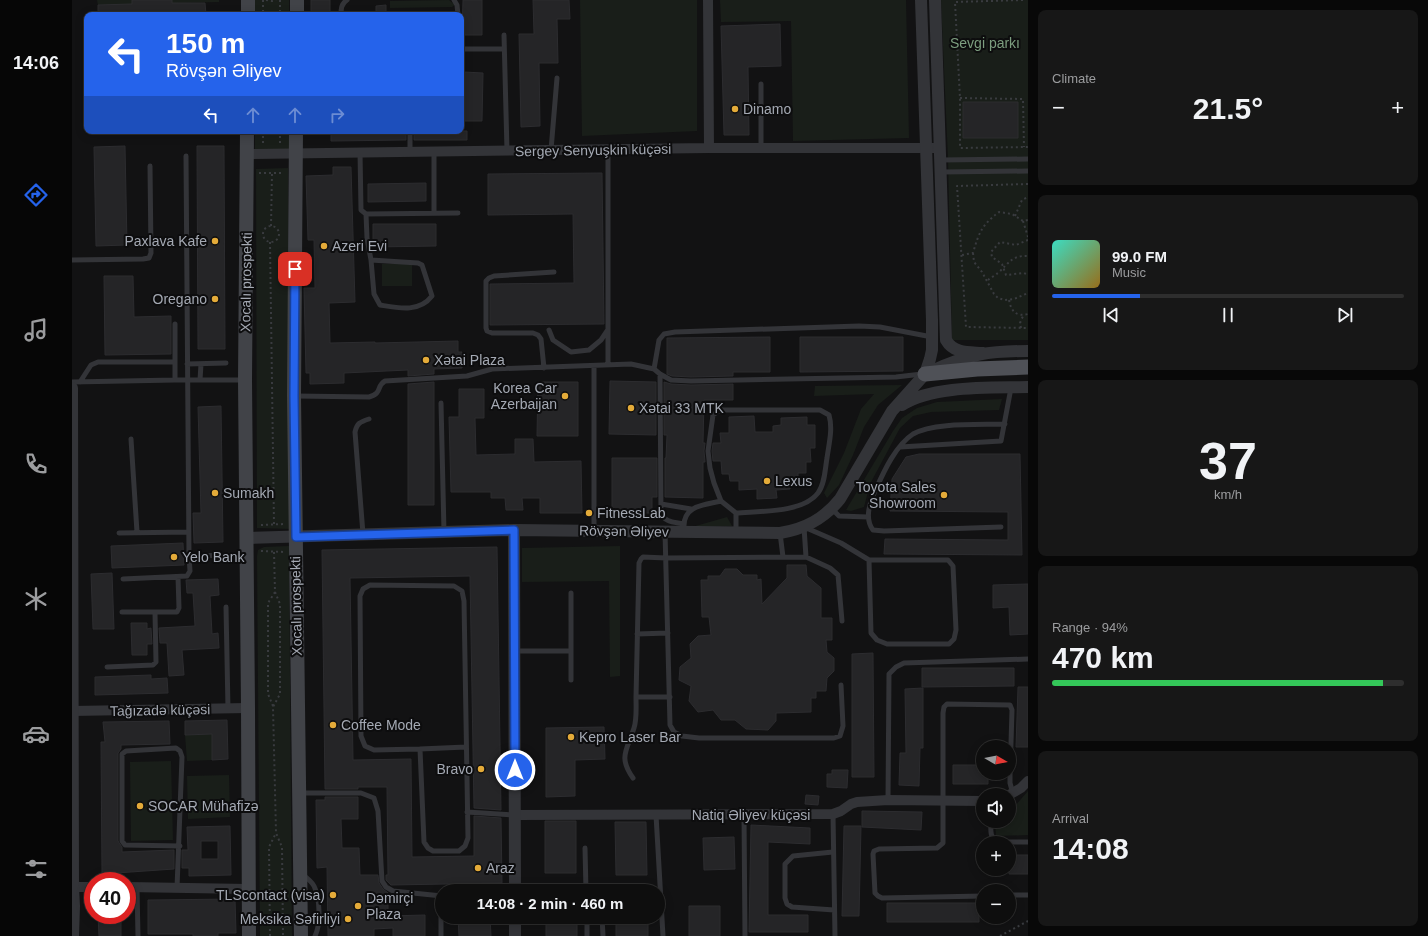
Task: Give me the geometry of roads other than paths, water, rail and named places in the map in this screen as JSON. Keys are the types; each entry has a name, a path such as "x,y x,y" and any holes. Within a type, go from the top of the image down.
{"main road":[{"path":"248,0 248,12"},
{"path":"297,0 297,12"},
{"name":"Xocalı prospekti","path":"247,134 245,380 249,936"},
{"name":"Xocalı prospekti","path":"296,134 292,531 301,936"},
{"path":"925,374 977,369 1028,367"}],"street":[{"path":"708,0 709,148"},
{"path":"921,0 932,337 930,359 925,374"},
{"path":"936,0 946,340 955,350 983,353"},
{"name":"Sergey Senyuşkin küçəsi","path":"247,154 709,148 926,148 940,154"},
{"path":"925,374 954,361 983,353 1028,351"},
{"name":"Rövşən Əliyev","path":"246,538 292,531 363,535 514,530 665,532 684,528 736,532 780,533 792,531 804,527 824,516 832,509 849,485 892,411 925,374"},
{"path":"73,936 72,711 76,385"},
{"path":"892,411 916,397 938,392 1028,387"},
{"path":"514,530 515,884"},
{"name":"Tağızadə küçəsi","path":"72,711 248,708"},
{"path":"1016,790 1028,781"},
{"name":"Natiq Əliyev küçəsi","path":"515,815 833,814 851,804 888,800 943,802 976,801"},
{"path":"72,887 84,887"},
{"path":"136,888 248,889"},
{"path":"515,924 515,936"}],"lane":[{"path":"341,12 343,2 347,0"},
{"path":"454,0 457,5 458,12"},
{"path":"504,35 507,151"},
{"path":"464,49 504,49"},
{"path":"551,151 557,78"},
{"path":"761,84 761,148"},
{"path":"410,134 410,152"},
{"path":"608,150 608,365"},
{"path":"360,152 361,210 366,214 458,213"},
{"path":"434,152 434,213"},
{"path":"940,154 1028,159"},
{"path":"123,579 178,577 187,576 189,574 186,156"},
{"path":"72,260 149,258 151,253 150,166"},
{"path":"940,172 1028,171"},
{"path":"366,214 367,238 371,260 374,294 380,305 401,309 417,307 426,303 432,296 422,265 418,263 371,260"},
{"path":"544,368 541,339 538,335 533,333 492,333 487,331 486,281 494,276 554,272"},
{"path":"175,324 175,380"},
{"path":"654,369 659,340 664,334 675,332 859,326 880,327 932,337"},
{"path":"549,330 553,340 571,352 588,350 601,340 607,331"},
{"path":"76,385 91,365 98,362 175,362"},
{"path":"187,364 226,363"},
{"path":"200,380 201,364"},
{"path":"294,396 369,397 375,395 382,383 385,381 467,376 492,369 631,364 654,369 671,380 691,381 896,377 925,374"},
{"path":"594,366 594,531"},
{"path":"660,374 661,514 667,521 684,528 683,519 692,509"},
{"path":"896,377 909,382 909,390 906,396"},
{"path":"72,382 76,385 175,380 245,380"},
{"path":"900,447 999,442 1002,439 1011,388"},
{"path":"441,404 444,532"},
{"path":"720,410 820,410 829,415 831,425 823,483 819,493 802,506 736,513 721,501 710,468 708,451 713,415 720,410"},
{"path":"363,535 355,432 356,426 360,422 368,419"},
{"path":"1001,527 884,532 873,530 869,524 868,517 871,500 886,466 900,447 913,434 928,428 1005,424"},
{"path":"131,439 137,532"},
{"path":"661,504 692,509 721,501"},
{"path":"832,509 839,516 868,517"},
{"path":"736,513 736,532"},
{"path":"806,557 804,527 841,542 869,560 948,560 953,566 956,630 954,639 949,644 887,644 877,640 871,633 869,560"},
{"path":"119,533 189,532"},
{"path":"665,532 670,725 674,732 682,736 699,738 834,738 840,736 842,726 841,685"},
{"path":"780,533 783,557"},
{"path":"189,556 246,555"},
{"path":"632,778 626,769 624,760 634,727 639,563 643,557 806,557 830,568 838,575 842,621"},
{"path":"122,612 177,612 179,608 178,577"},
{"path":"420,749 424,842 428,848 433,851 459,851 465,846 468,838 464,600 462,592 454,586 370,585 362,589 360,596 361,736 365,746 374,750 466,747"},
{"path":"570,680 571,593"},
{"path":"226,607 228,709"},
{"path":"107,667 153,665 156,662 155,612"},
{"path":"637,634 668,633"},
{"path":"514,651 570,651"},
{"path":"888,800 889,674 904,663 1028,659"},
{"path":"636,697 670,697"},
{"path":"976,896 882,898 875,893 873,854 874,851 879,849 937,848 942,843 943,713 944,707 947,704 1010,705 1012,710 1011,788"},
{"path":"177,888 180,846 182,757 180,751 176,748 126,751 122,754 122,841 125,845 180,846"},
{"path":"299,793 361,793 374,798 378,811 382,881 386,887 393,891 435,895"},
{"path":"467,812 515,815"},
{"path":"833,814 835,936"},
{"path":"656,815 661,884"},
{"path":"744,815 745,936"},
{"path":"991,828 992,839 997,842 1028,842"},
{"path":"585,848 586,884"},
{"path":"833,852 792,856 785,864 784,898 787,904 792,907 834,910"},
{"path":"300,872 314,885 319,898 315,936"},
{"path":"1016,895 1028,895"},
{"path":"136,920 138,936"},
{"path":"441,924 441,936"},
{"path":"587,924 587,936"},
{"path":"602,924 603,936"},
{"path":"662,924 663,936"}],"place":[{"name":"Dinamo","path":"735,109"},
{"name":"Paxlava Kafe","path":"215,241"},
{"name":"Azeri Evi","path":"324,246"},
{"name":"Oregano","path":"215,299"},
{"name":"Xətai Plaza","path":"426,360"},
{"name":"Korea Car Azerbaijan","path":"565,396"},
{"name":"Xətai 33 MTK","path":"631,408"},
{"name":"Lexus","path":"767,481"},
{"name":"Sumakh","path":"215,493"},
{"name":"Toyota Sales Showroom","path":"944,495"},
{"name":"FitnessLab","path":"589,513"},
{"name":"Yelo Bank","path":"174,557"},
{"name":"Coffee Mode","path":"333,725"},
{"name":"Kepro Laser Bar","path":"571,737"},
{"name":"Bravo","path":"481,769"},
{"name":"SOCAR Mühafizə","path":"140,806"},
{"name":"Araz","path":"478,868"},
{"name":"TLScontact (visa)","path":"333,895"},
{"name":"Dəmirçi Plaza","path":"358,906"},
{"name":"Meksika Səfirliyi","path":"348,919"}],"park label":[{"name":"Sevgi parkı","path":"985,43"}]}
